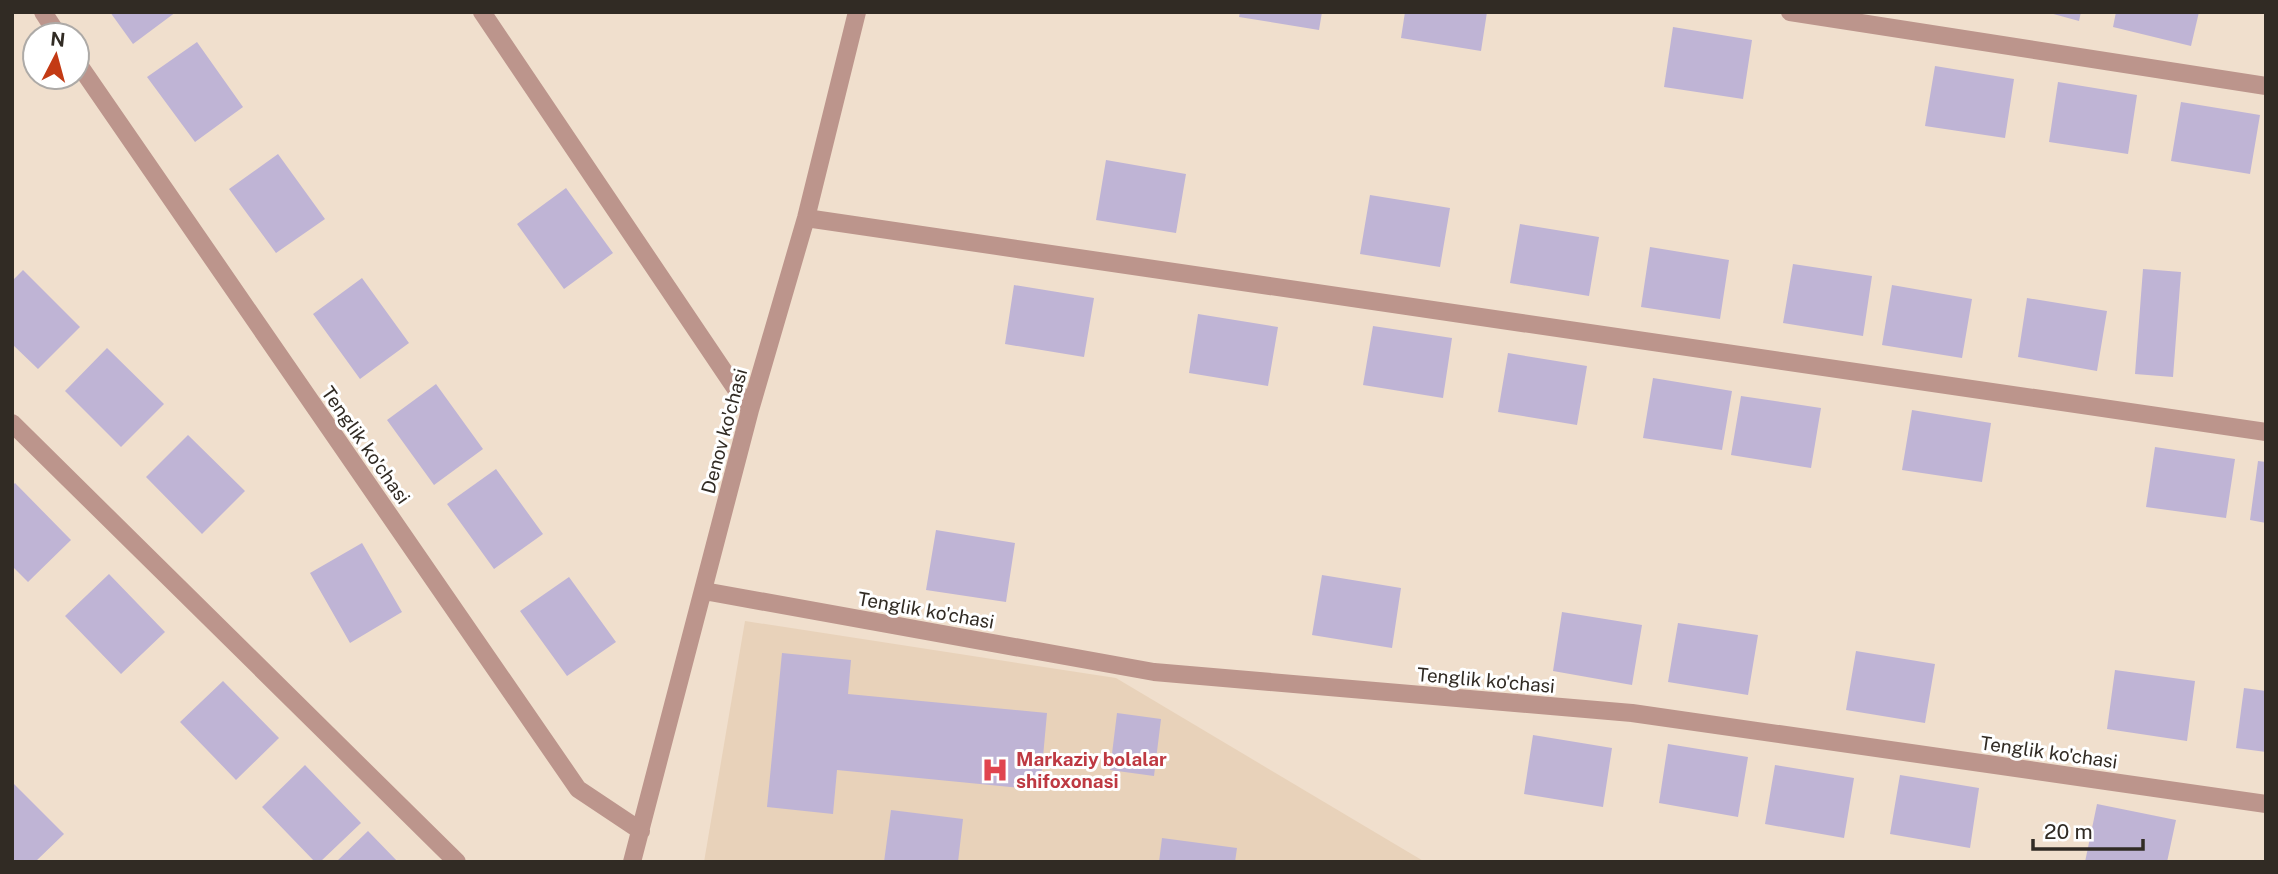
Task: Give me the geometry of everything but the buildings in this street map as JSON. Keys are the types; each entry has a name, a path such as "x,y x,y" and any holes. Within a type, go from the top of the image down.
{"street":[{"path":"482,12 750,411"},
{"name":"Denov ko'chasi","path":"632,862 750,411 806,218 857,12"},
{"path":"1790,12 2266,86"},
{"name":"Tenglik ko'chasi","path":"91,82 578,789 640,831"},
{"path":"806,218 2266,432"},
{"path":"12,424 457,862"},
{"name":"Tenglik ko'chasi","path":"704,591 1154,673 1632,713 2266,804"}],"shaded area":[{"name":"Markaziy bolalar shifoxonasi","path":"745,621 1116,678 1425,862 704,862"}],"place":[{"name":"Markaziy bolalar shifoxonasi","path":"995,770"}]}
